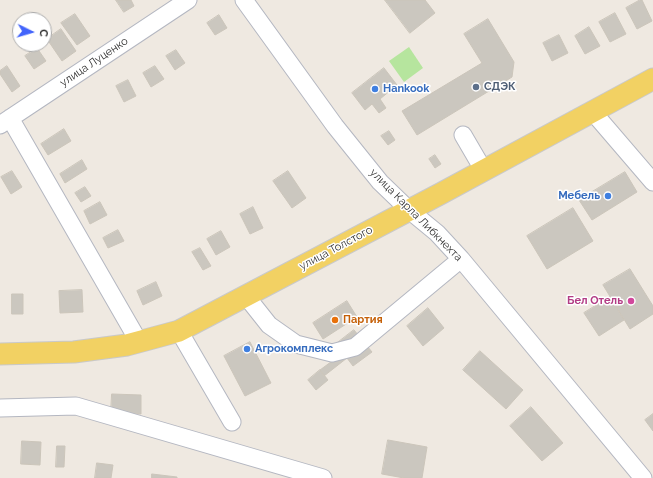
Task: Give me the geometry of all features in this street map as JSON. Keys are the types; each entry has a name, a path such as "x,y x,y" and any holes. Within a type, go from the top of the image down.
{"main road":[{"name":"улица Толстого","path":"0,354 74,352 127,345 179,331 484,171 653,79"}],"street":[{"name":"улица Луценко","path":"5,121 188,0"},
{"name":"улица Карла Либкнехта","path":"244,0 335,126 380,182 409,210 437,233 461,259 643,478"},
{"path":"592,111 653,182"},
{"path":"5,121 140,342"},
{"path":"463,135 484,171"},
{"path":"246,296 269,325 296,344 332,353 355,347 461,259"},
{"path":"179,331 232,422"},
{"path":"0,408 76,406 323,478"}],"green space":[{"path":"409,47 423,68 404,82 389,61"}],"building":[{"path":"116,0 131,0 134,6 124,12"},
{"path":"385,0 425,0 435,13 410,33"},
{"path":"642,0 652,21 637,29 626,8"},
{"path":"615,13 626,34 610,42 599,22"},
{"path":"75,14 90,36 77,45 61,23"},
{"path":"219,15 227,28 215,35 207,23"},
{"path":"488,19 514,62 512,77 417,135 402,111 482,63 464,34"},
{"path":"589,27 600,46 585,54 575,36"},
{"path":"61,29 76,51 62,61 52,46 52,35"},
{"path":"559,35 568,53 552,61 543,43"},
{"path":"176,50 185,63 175,70 166,56"},
{"path":"31,52 40,52 46,61 34,69 25,56"},
{"path":"7,66 20,86 12,92 0,74 0,71"},
{"path":"155,66 164,79 151,87 143,73"},
{"name":"Hankook","path":"384,68 397,85 380,99 386,108 379,113 372,104 365,110 352,93"},
{"path":"128,80 136,96 124,102 116,86"},
{"path":"64,129 71,141 48,155 41,144"},
{"path":"389,131 395,140 388,145 381,136"},
{"path":"435,155 441,164 435,168 429,159"},
{"path":"82,160 87,169 65,183 60,174"},
{"path":"12,171 22,187 11,194 1,177"},
{"path":"288,171 306,198 292,208 273,181"},
{"name":"Мебель","path":"625,172 637,192 592,220 579,200"},
{"path":"85,187 91,196 81,202 75,193"},
{"path":"100,202 107,215 90,224 84,211"},
{"path":"253,207 263,228 250,234 240,214"},
{"path":"573,208 593,241 547,269 527,236"},
{"path":"118,230 124,241 108,248 103,238"},
{"path":"221,231 230,247 216,255 207,239"},
{"path":"200,248 211,266 203,270 192,252"},
{"name":"Бел Отель","path":"630,269 653,306 653,314 630,329 603,285"},
{"path":"156,282 162,296 143,305 137,291"},
{"path":"82,290 83,312 60,313 59,291"},
{"path":"12,294 23,294 23,314 12,314"},
{"path":"610,297 624,320 599,336 584,313"},
{"name":"Партия","path":"347,301 357,317 323,339 313,323"},
{"path":"428,308 444,328 423,346 407,326"},
{"path":"354,330 372,352 353,366 347,358 324,376 320,370 343,353 336,344"},
{"path":"250,342 271,383 245,396 224,356"},
{"path":"480,351 523,390 506,409 463,370"},
{"path":"320,370 328,380 316,390 308,380"},
{"path":"112,394 141,395 141,414 111,413"},
{"path":"531,407 563,443 542,461 510,426"},
{"path":"653,414 653,431 645,420"},
{"path":"388,440 427,447 422,478 404,478 382,474"},
{"path":"22,441 41,442 40,465 21,464"},
{"path":"57,446 65,446 64,467 56,467"},
{"path":"97,463 113,465 111,478 95,478"},
{"path":"152,474 177,477 177,478 152,478"}],"place":[{"name":"СДЭК","path":"476,87"},
{"name":"Hankook","path":"375,89"},
{"name":"Мебель","path":"608,196"},
{"name":"Бел Отель","path":"631,301"},
{"name":"Партия","path":"335,320"},
{"name":"Агрокомплекс","path":"247,349"}]}
